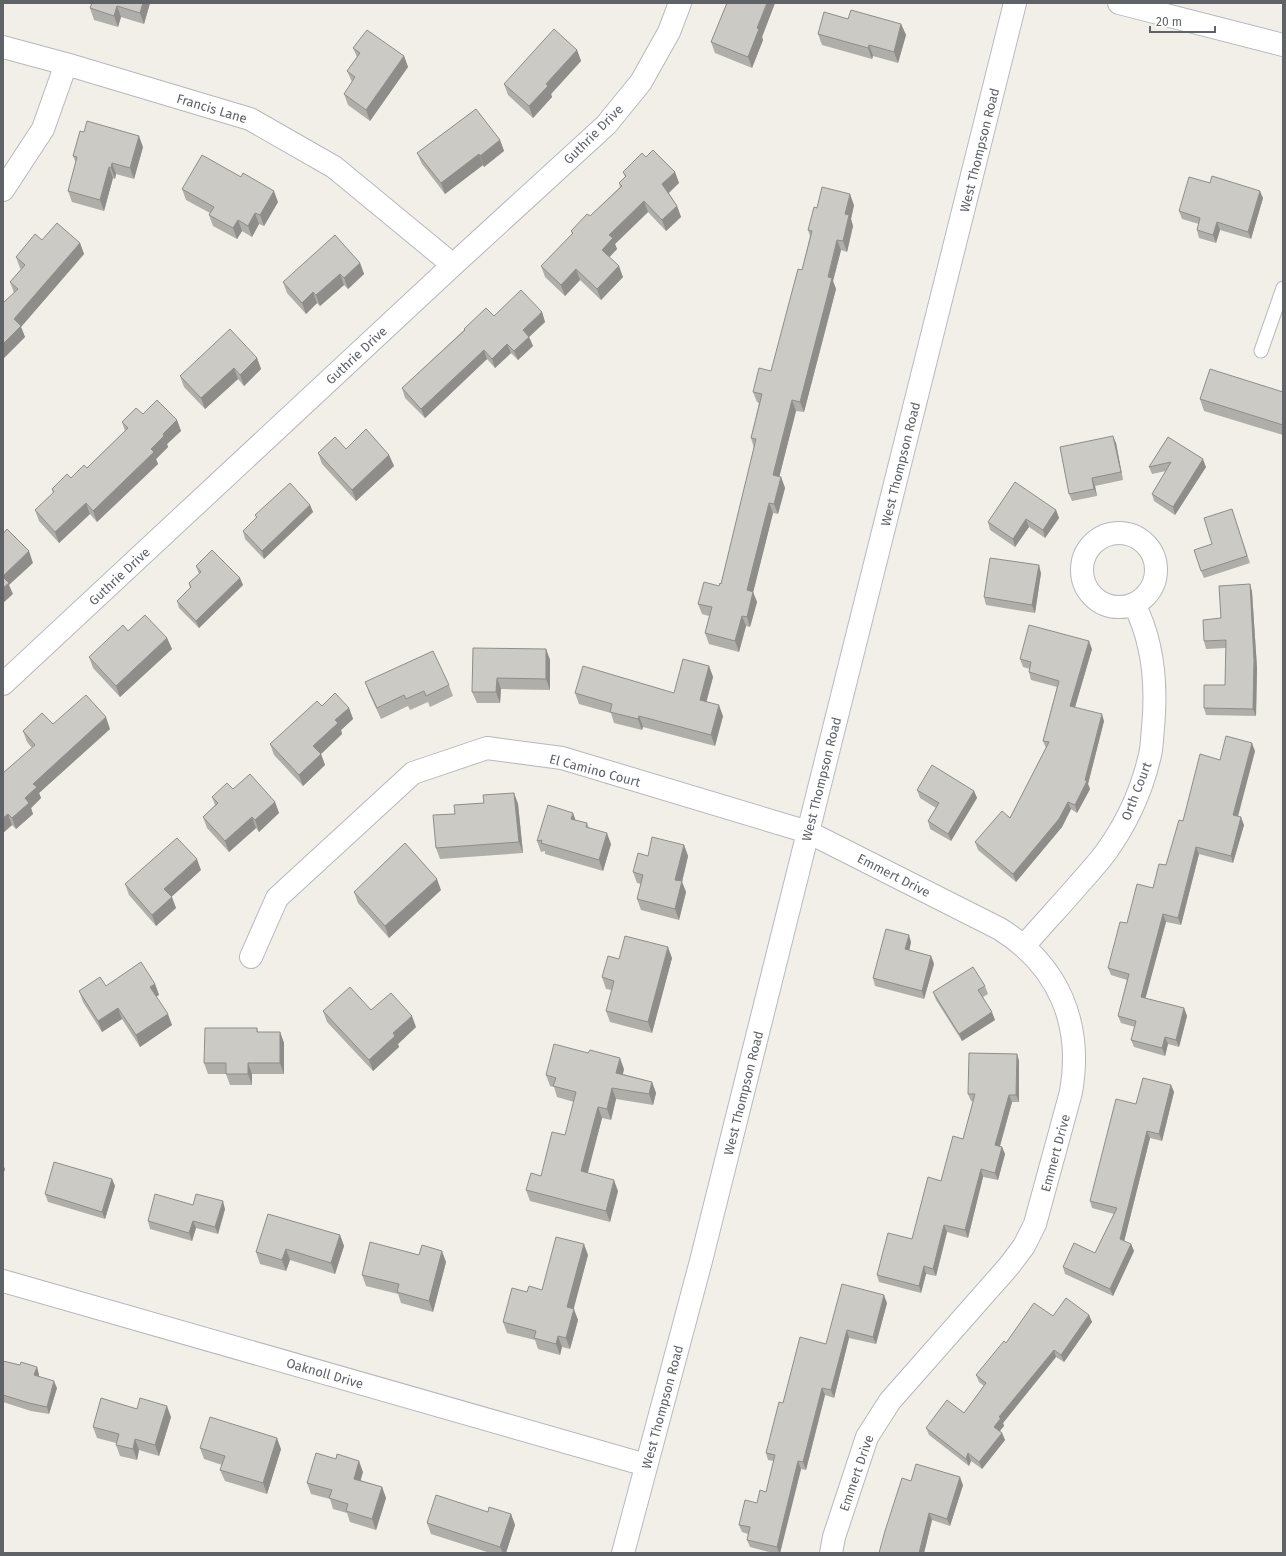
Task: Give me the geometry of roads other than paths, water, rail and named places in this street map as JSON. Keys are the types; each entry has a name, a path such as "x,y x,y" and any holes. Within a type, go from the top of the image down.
{"street":[{"name":"Guthrie Drive","path":"3,684 453,265 606,125 641,82 669,32 680,3"},
{"name":"West Thompson Road","path":"623,1553 701,1261 1015,3"},
{"path":"1119,3 1283,45"},
{"name":"Francis Lane","path":"3,47 66,64 250,119 334,167 453,265"},
{"path":"3,190 42,129 66,64"},
{"name":"Orth Court","path":"1024,946 1106,853 1122,828 1142,782 1150,754 1155,704 1153,664 1144,626 1134,604"},
{"name":"El Camino Court","path":"251,957 277,898 413,774 487,748 562,758 808,832"},
{"name":"Emmert Drive","path":"808,832 1000,929 1024,946 1048,974 1061,995 1068,1016 1074,1050 1071,1092 1037,1217 1031,1233 1009,1266 890,1401 877,1420 867,1437 834,1537 831,1553"},
{"name":"Oaknoll Drive","path":"3,1281 646,1465"}],"lane":[{"path":"1261,351 1283,288"}]}
